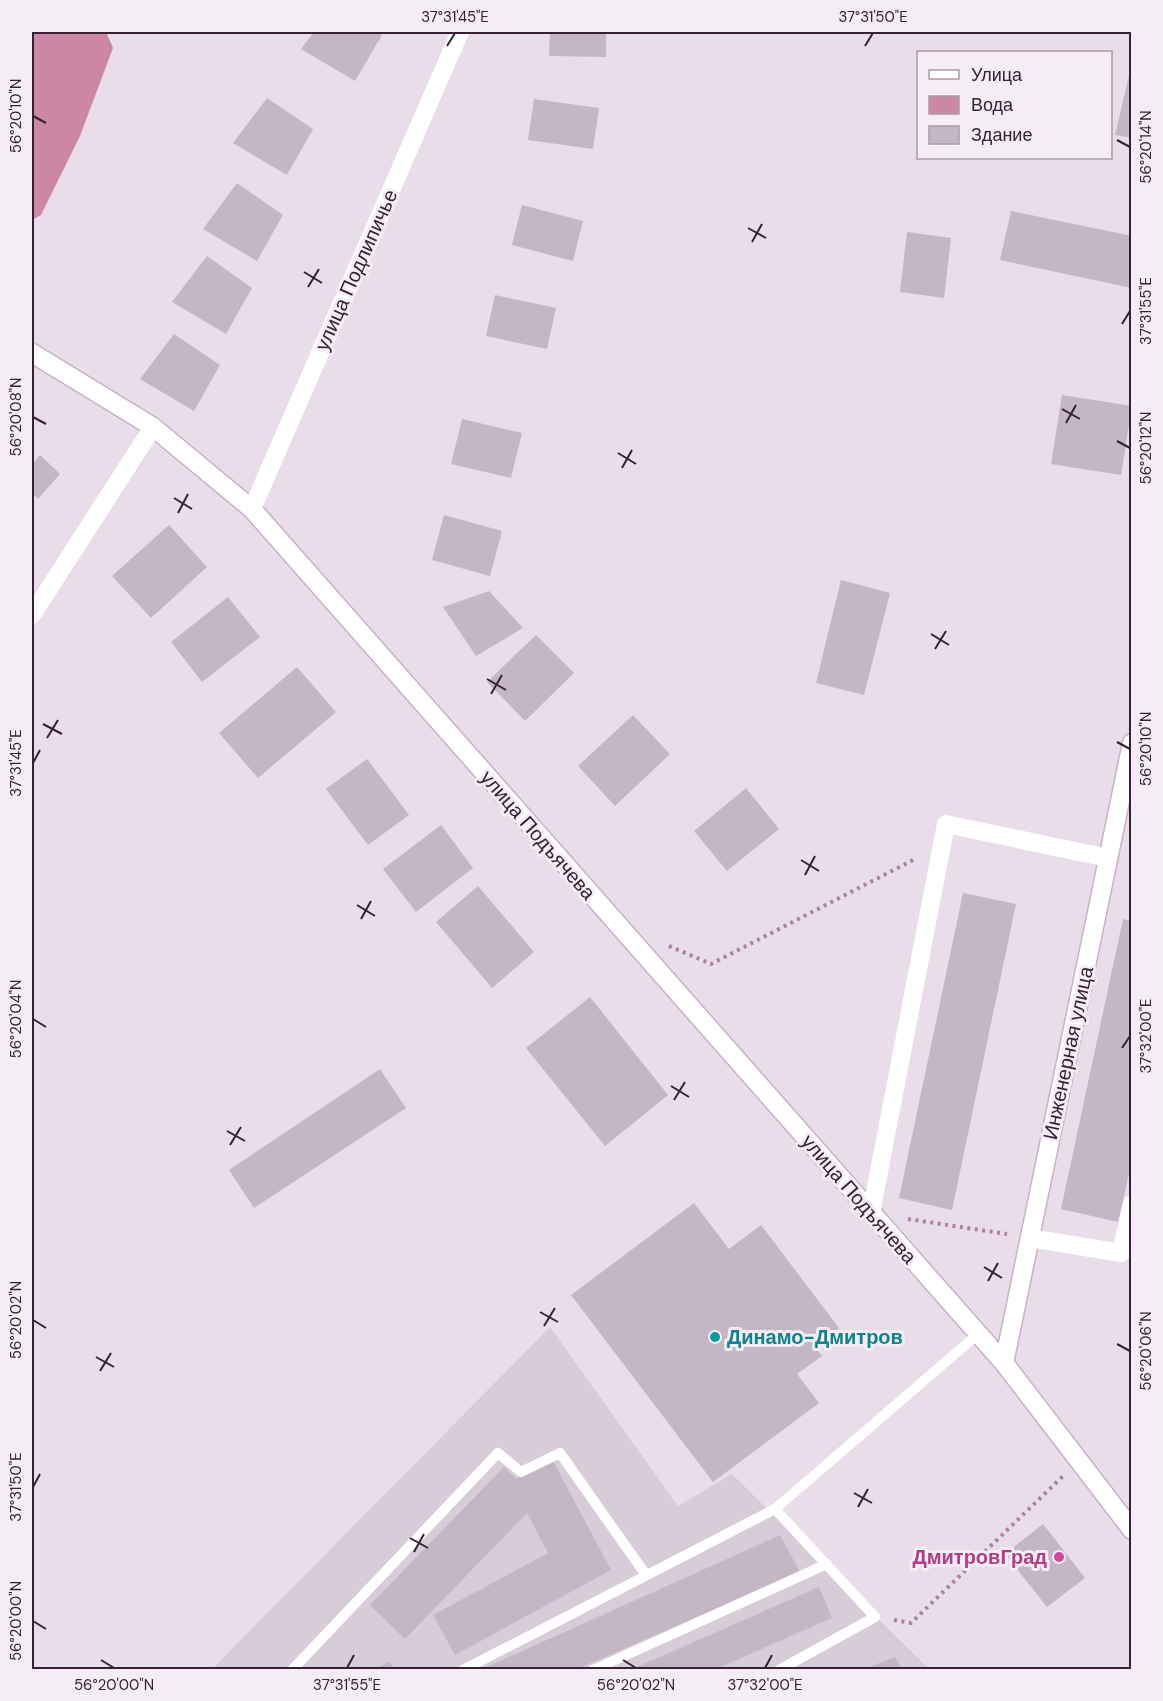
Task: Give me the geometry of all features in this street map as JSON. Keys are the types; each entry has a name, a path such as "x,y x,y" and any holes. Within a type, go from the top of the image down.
{"street":[{"name":"улица Подлипичье","path":"252,509 460,32"},
{"name":"улица Подъячева","path":"32,352 153,427 252,509 1004,1363 1131,1530"},
{"path":"32,615 153,427"},
{"name":"Инженерная улица","path":"1004,1363 1131,743"},
{"path":"871,1213 946,824 1108,858"},
{"path":"1030,1238 1121,1253 1131,1204"}],"lane":[{"path":"463,1670 775,1509 978,1334"},
{"path":"292,1670 498,1453 521,1472 560,1453 646,1575"},
{"path":"775,1509 875,1617 779,1670"},
{"path":"593,1670 826,1564"}],"path":[{"path":"658,942 711,964 941,845"},
{"path":"871,1213 1030,1238"},
{"path":"875,1617 911,1623 1079,1461"}],"shaded area":[{"path":"550,1327 678,1506 732,1474 929,1669 211,1670"}],"water":[{"path":"32,32 106,32 113,48 80,136 41,215 32,220"}],"building":[{"path":"314,32 377,32 382,35 355,81 301,49"},
{"path":"550,32 606,32 606,57 549,56"},
{"path":"1132,63 1132,138 1115,135"},
{"path":"267,98 313,129 287,175 233,143"},
{"path":"534,99 599,108 593,149 528,140"},
{"path":"237,183 283,215 257,261 203,229"},
{"path":"522,205 583,221 573,261 512,245"},
{"path":"1011,211 1132,236 1132,288 1000,260"},
{"path":"907,232 951,238 944,298 900,292"},
{"path":"207,256 252,288 226,334 172,302"},
{"path":"495,295 556,308 547,349 486,336"},
{"path":"174,334 220,365 194,411 140,379"},
{"path":"1062,395 1132,406 1121,475 1051,464"},
{"path":"462,419 522,433 511,478 451,464"},
{"path":"40,455 60,474 38,499 32,493 32,465"},
{"path":"444,515 502,531 490,576 432,560"},
{"path":"169,525 207,567 151,618 112,576"},
{"path":"841,580 890,593 864,695 816,683"},
{"path":"489,591 523,628 476,656 443,607"},
{"path":"228,597 260,637 202,682 171,642"},
{"path":"536,635 574,673 525,721 487,682"},
{"path":"297,667 336,712 258,778 219,733"},
{"path":"633,715 670,754 615,806 578,766"},
{"path":"367,759 409,815 368,845 326,789"},
{"path":"746,788 779,829 727,871 694,831"},
{"path":"441,825 473,868 416,912 383,869"},
{"path":"478,886 534,952 492,988 436,922"},
{"path":"963,893 1016,904 952,1210 899,1198"},
{"path":"1123,919 1132,921 1132,1161 1118,1222 1061,1209"},
{"path":"590,997 668,1095 605,1146 526,1048"},
{"path":"380,1069 406,1108 254,1208 229,1170"},
{"name":"Динамо-Дмитров","path":"694,1203 729,1249 761,1225 839,1328 815,1347 822,1356 797,1374 819,1403 713,1482 571,1295"},
{"path":"552,1459 611,1570 455,1655 433,1615 548,1553 527,1513 405,1639 370,1605 504,1467 516,1479"},
{"path":"1043,1524 1085,1578 1047,1607 1005,1554"},
{"path":"780,1535 800,1572 575,1670 480,1670"},
{"path":"819,1587 832,1618 714,1670 630,1670"},
{"path":"895,1657 903,1670 864,1670 864,1669"},
{"path":"389,1661 395,1670 375,1670"}],"place":[{"name":"Динамо-Дмитров","path":"715,1337"},
{"name":"ДмитровГрад","path":"1059,1557"}]}
